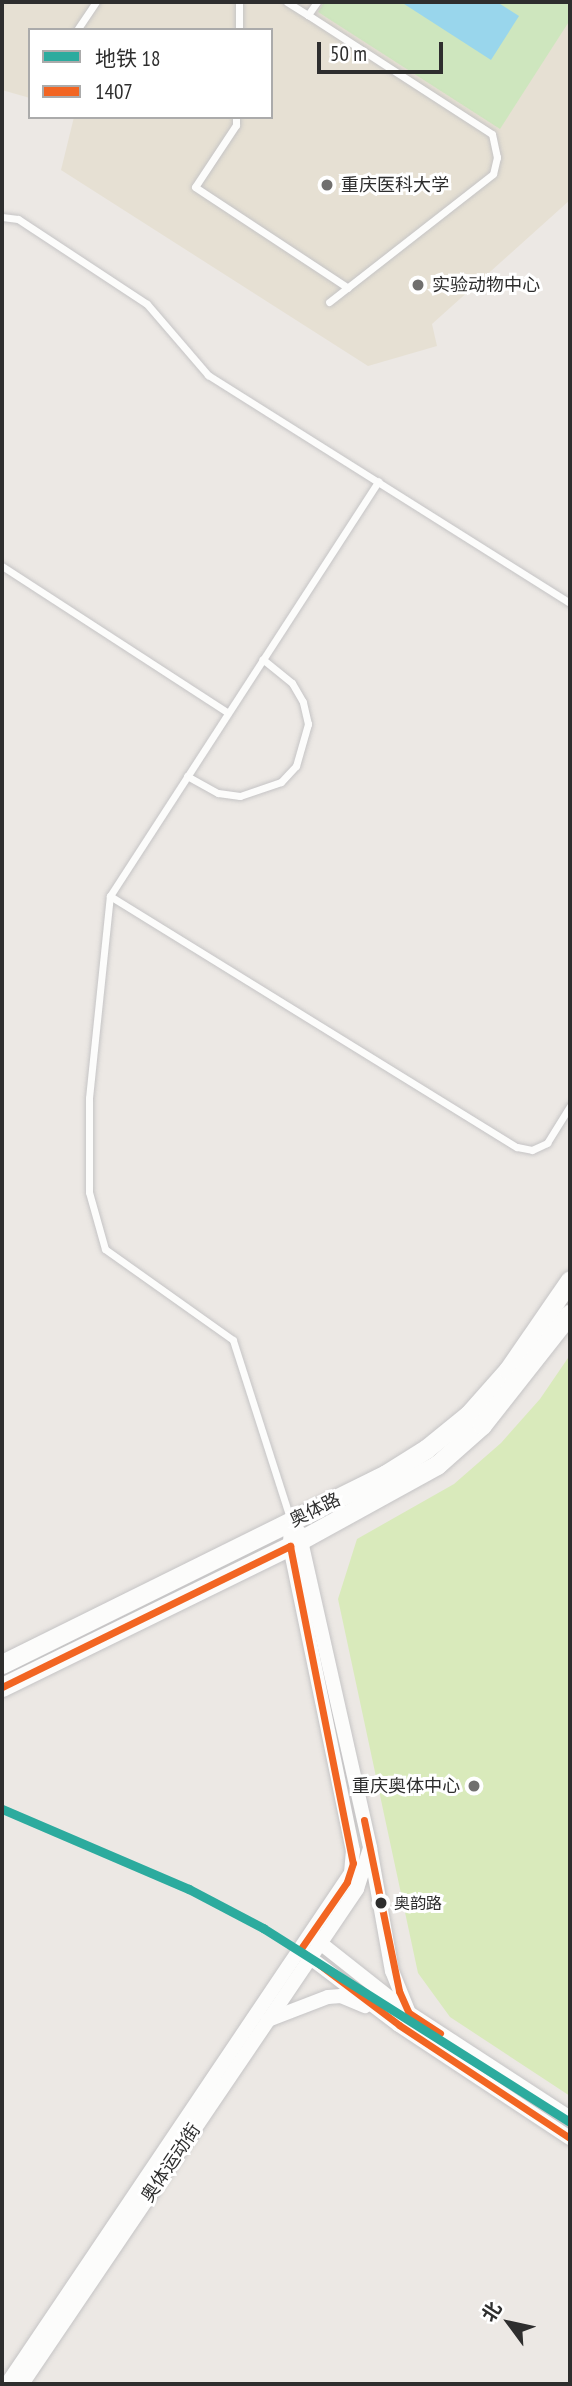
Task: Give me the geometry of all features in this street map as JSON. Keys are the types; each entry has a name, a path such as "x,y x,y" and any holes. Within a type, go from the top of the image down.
{"main road":[{"name":"奥体路","path":"2,1664 386,1474 469,1414 508,1370 570,1280"},
{"name":"奥体路","path":"2,1687 297,1543 438,1465 490,1416 570,1314"}],"street":[{"path":"291,1522 370,1848 392,1971 409,2013"},
{"path":"297,1543 353,1851 347,1882 316,1939"},
{"path":"316,1939 358,1889 370,1848"},
{"path":"316,1939 409,2013 570,2118"},
{"name":"奥体运动街","path":"7,2384 316,1939"},
{"path":"306,1954 399,2025 570,2138"},
{"name":"奥体运动街","path":"22,2384 268,2020 306,1954"},
{"path":"268,2020 341,1996 399,2025"}],"lane":[{"path":"78,28 96,2"},
{"path":"239,2 239,28"},
{"path":"287,2 492,134 497,157 493,174 329,302"},
{"path":"308,15 317,2"},
{"path":"236,119 236,125 195,187 348,288"},
{"path":"2,217 18,219 147,304 208,374 570,603"},
{"path":"291,1522 233,1340 105,1249 89,1192 89,1098 110,896 378,481"},
{"path":"2,566 227,712"},
{"path":"187,776 218,793 240,796 271,787 296,766 308,724 303,702 292,683 262,659"},
{"path":"110,896 517,1147 531,1150 547,1143 570,1106"}],"shaded area":[{"name":"重庆医科大学","path":"2,2 570,2 570,200 432,324 437,346 368,366 61,170 74,119 273,119 273,28 28,28 28,97 2,90"}],"green space":[{"path":"324,2 570,2 570,20 500,129 318,12"},
{"name":"重庆奥体中心","path":"570,1355 570,2096 450,2017 418,1973 338,1599 357,1539 454,1484 501,1443 540,1399"}],"water":[{"path":"401,2 497,2 519,16 491,60"}],"metro line":[{"name":"18","path":"2,1809 189,1889 263,1928 570,2122"}],"transit line":[{"name":"1407","path":"2,1687 290,1546 353,1863 347,1882 300,1950 399,2025 570,2138"},
{"name":"1407","path":"364,1820 399,1991 409,2013 440,2033"}],"place":[{"name":"重庆医科大学","path":"327,185"},
{"name":"实验动物中心","path":"418,285"},
{"name":"重庆奥体中心","path":"474,1786"},
{"name":"奥韵路","path":"381,1903"}]}
